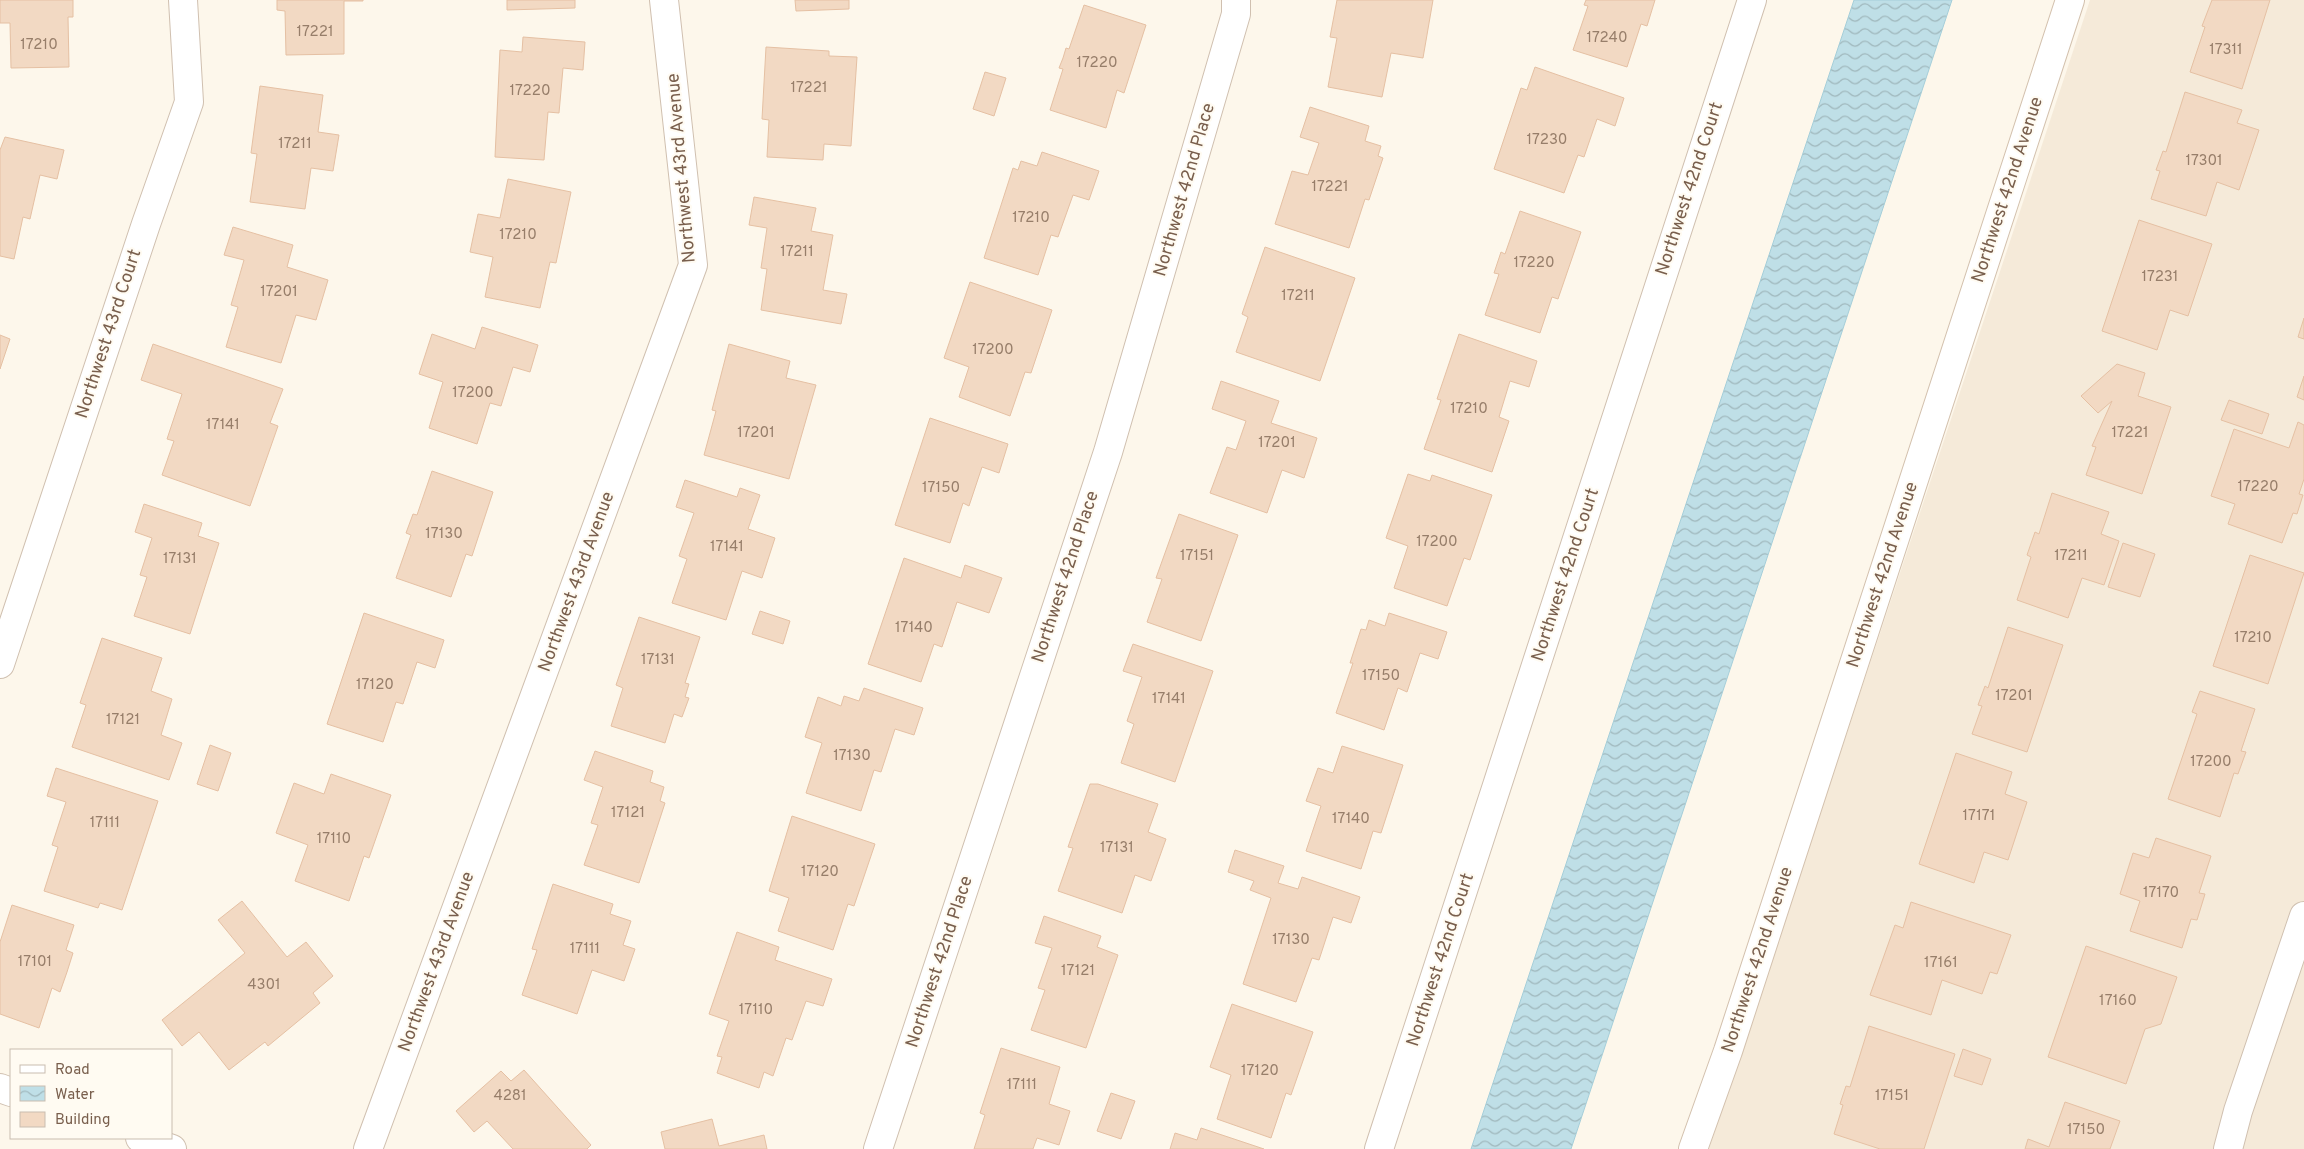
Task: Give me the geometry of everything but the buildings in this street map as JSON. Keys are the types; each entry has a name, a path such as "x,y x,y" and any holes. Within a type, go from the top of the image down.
{"street":[{"name":"Northwest 43rd Court","path":"0,664 143,234 189,102 183,0"},
{"name":"Northwest 43rd Avenue","path":"368,1149 693,265 664,0"},
{"name":"Northwest 42nd Place","path":"878,1149 1108,452 1236,14 1236,0"},
{"name":"Northwest 42nd Court","path":"1379,1149 1752,0"},
{"name":"Northwest 42nd Avenue","path":"1693,1149 1728,1051 2070,0"},
{"path":"2228,1149 2238,1111 2304,916"},
{"path":"143,1139 172,1149"}],"shaded area":[{"path":"2090,0 2304,0 2304,1149 1709,1149"}],"water":[{"path":"1854,0 1952,0 1571,1149 1471,1149"}]}
